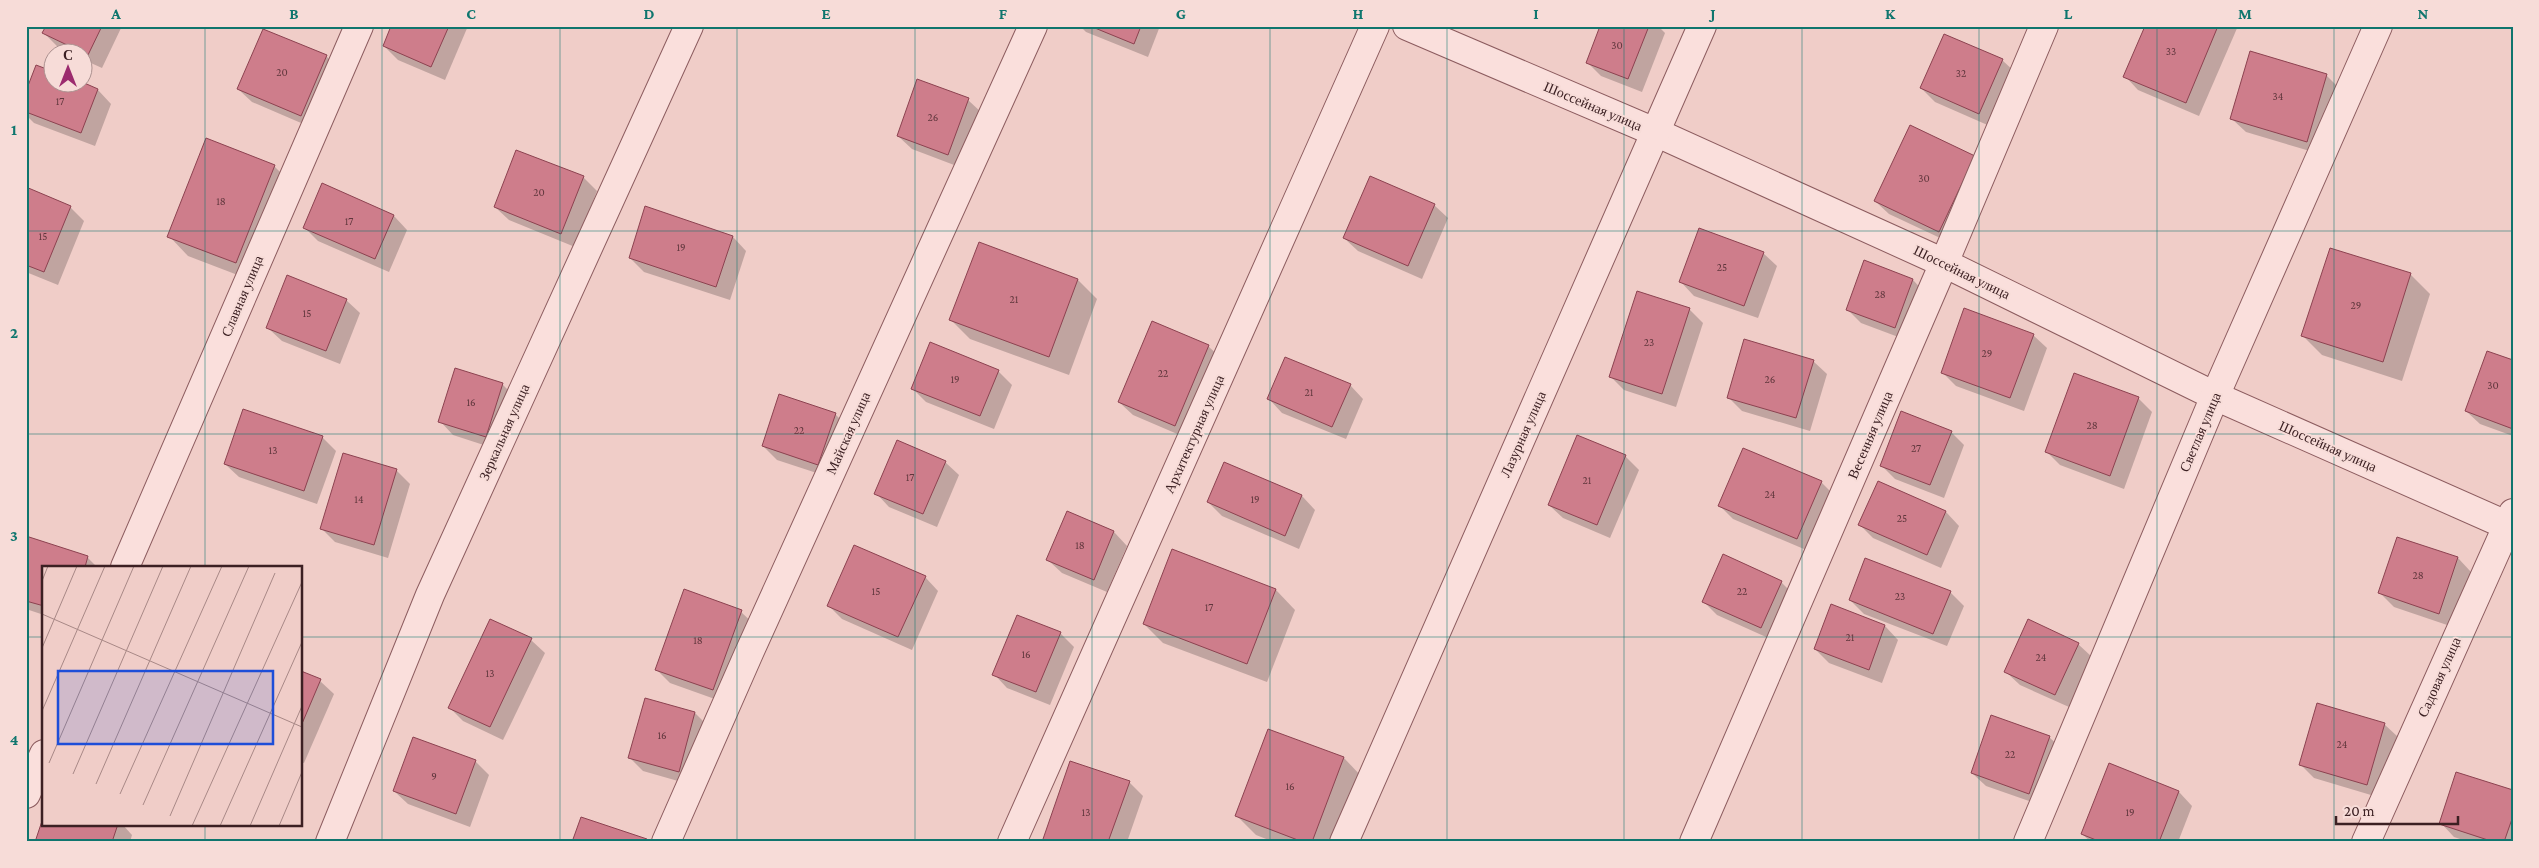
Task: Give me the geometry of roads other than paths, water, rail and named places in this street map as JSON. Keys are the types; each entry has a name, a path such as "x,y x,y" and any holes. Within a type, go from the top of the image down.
{"street":[{"name":"Славная улица","path":"125,566 359,26"},
{"name":"Зеркальная улица","path":"330,842 430,595 689,26"},
{"name":"Майская улица","path":"666,842 749,653 1033,26"},
{"name":"Архитектурная улица","path":"1012,842 1376,26"},
{"name":"Шоссейная улица","path":"1407,26 1655,132 1944,263 2215,396 2511,523"},
{"name":"Лазурная улица","path":"1344,842 1702,26"},
{"name":"Весенняя улица","path":"1694,842 1944,263 2044,26"},
{"name":"Светлая улица","path":"2028,842 2215,396 2378,26"},
{"name":"Садовая улица","path":"2366,842 2511,523"},
{"path":"26,794 42,758"}]}
